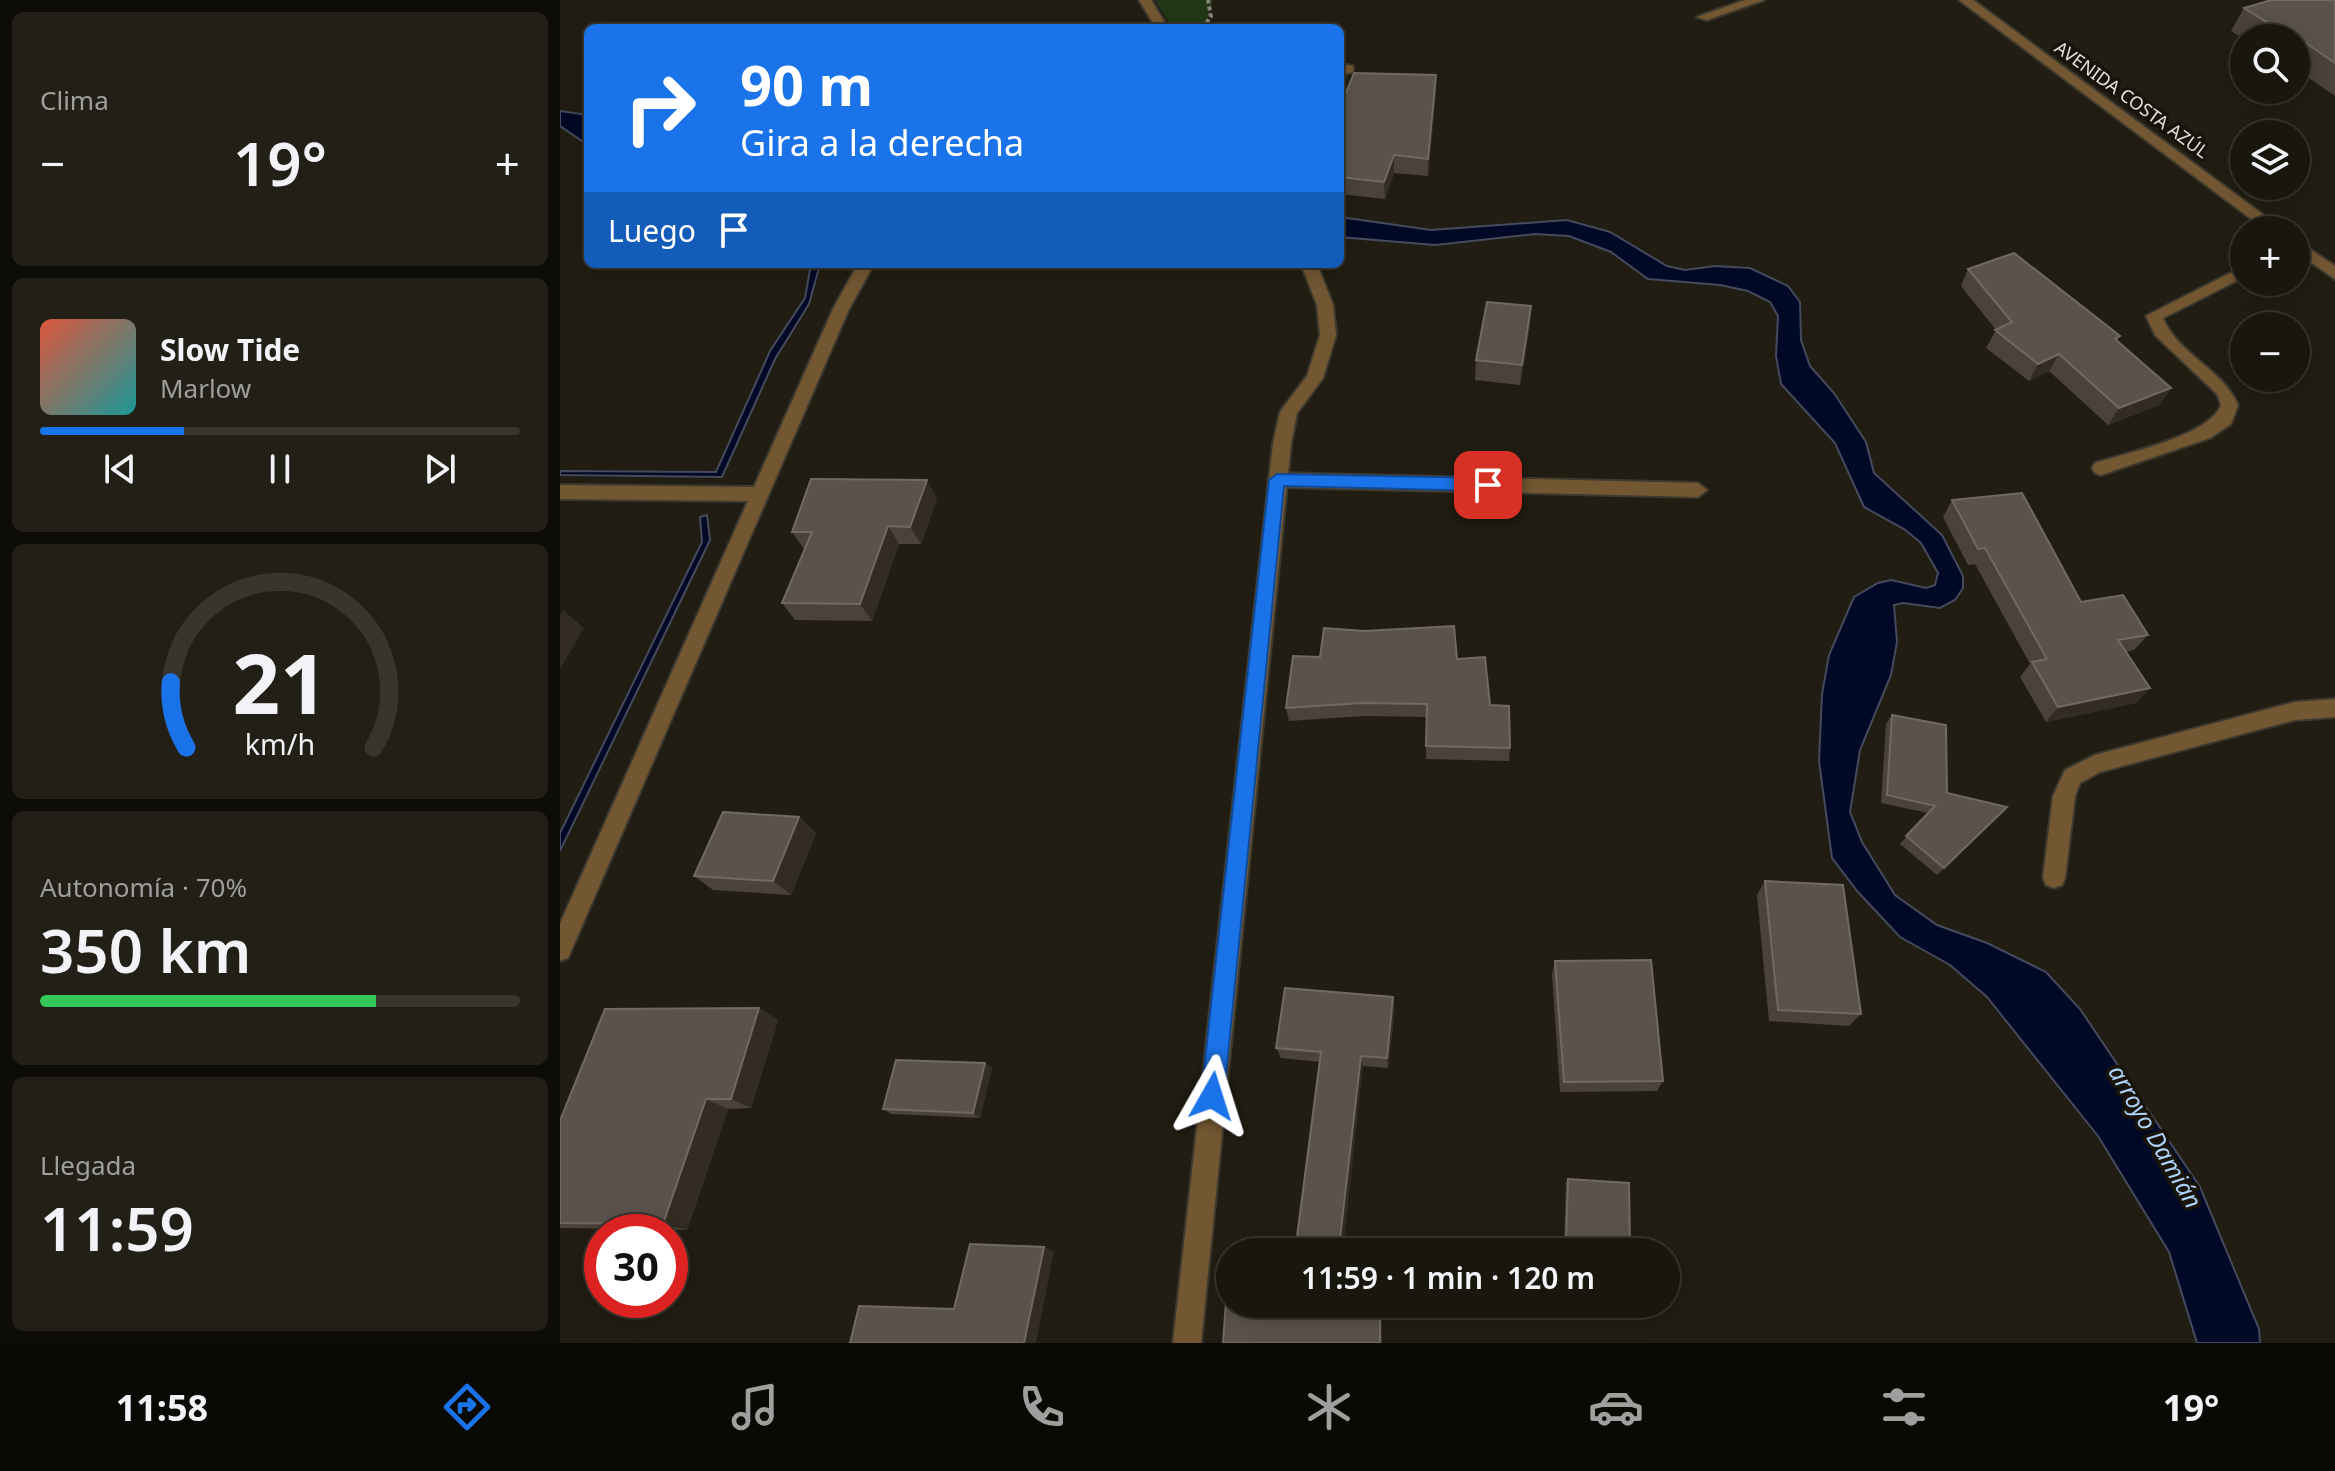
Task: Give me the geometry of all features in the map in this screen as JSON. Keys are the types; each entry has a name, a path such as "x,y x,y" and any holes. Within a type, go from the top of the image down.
{"street":[{"path":"1145,0 1160,24"},
{"path":"1703,17 1758,0"},
{"name":"AVENIDA COSTA AZÚL","path":"1965,0 2257,216"},
{"path":"2310,255 2335,274"},
{"path":"560,950 841,309 864,268"},
{"path":"1187,1343 1277,480 1289,412 1315,378 1328,335 1325,305 1311,268"},
{"path":"2101,468 2204,434 2218,428 2230,414 2231,401 2223,389 2164,337 2154,323 2154,316 2230,278"},
{"path":"1277,480 1698,490"},
{"path":"560,492 760,494"},
{"path":"2054,878 2064,796 2072,777 2095,764 2233,727 2295,711 2335,708"}],"path":[{"path":"1205,24 1211,17 1208,0"}],"green space":[{"path":"1155,0 1213,0 1206,24 1170,24"}],"water":[{"path":"560,111 584,114 584,142 560,126"},
{"name":"arroyo Damián","path":"1344,218 1431,230 1567,220 1610,232 1667,266 1685,270 1715,266 1750,268 1788,286 1800,302 1801,340 1810,366 1834,393 1866,442 1874,473 1942,535 1963,576 1963,588 1955,600 1940,608 1903,603 1894,605 1897,642 1891,675 1860,750 1850,812 1862,842 1895,895 1937,925 1987,943 2046,972 2080,1009 2200,1187 2259,1329 2260,1343 2197,1343 2169,1252 2098,1136 1987,997 1950,965 1900,937 1858,892 1832,858 1819,761 1822,694 1829,655 1854,597 1878,583 1891,580 1926,588 1935,585 1938,573 1921,543 1904,529 1864,507 1835,443 1781,384 1776,356 1778,316 1770,302 1748,291 1720,285 1648,279 1611,252 1569,236 1535,234 1435,245 1344,237"},
{"path":"810,268 819,268 809,304 775,359 722,477 560,475 560,471 716,472 770,351 805,298"},
{"path":"707,515 710,540 560,851 560,833 702,542 700,517"}],"building":[{"path":"2271,0 2335,0 2335,63 2310,46 2310,24 2270,24 2244,8"},
{"path":"1354,73 1436,75 1428,159 1394,155 1384,182 1344,177 1344,97"},
{"path":"2014,253 2120,336 2115,339 2171,388 2119,408 2059,354 2038,364 1995,330 2012,322 1968,269"},
{"path":"1487,302 1531,306 1522,365 1476,360"},
{"path":"811,479 927,480 910,527 888,526 860,604 782,603 812,532 792,532"},
{"path":"2022,493 2081,602 2123,595 2148,635 2118,640 2150,688 2058,707 2032,662 2047,659 1985,548 1978,549 1952,500"},
{"path":"1454,626 1457,659 1485,657 1490,705 1509,706 1510,748 1426,746 1427,704 1362,703 1286,708 1293,656 1320,657 1324,628 1365,631"},
{"path":"1892,715 1946,725 1947,793 2007,807 1944,868 1906,836 1935,806 1887,795"},
{"path":"723,812 799,817 773,881 694,876"},
{"path":"1765,881 1843,885 1861,1014 1778,1010"},
{"path":"1651,960 1663,1081 1564,1082 1555,961"},
{"path":"1285,988 1393,997 1387,1058 1361,1056 1340,1238 1297,1238 1321,1052 1276,1048"},
{"path":"759,1008 731,1099 706,1099 666,1214 584,1214 584,1223 560,1223 560,1118 605,1009"},
{"path":"896,1060 985,1063 973,1113 883,1109"},
{"path":"1568,1179 1629,1183 1630,1238 1566,1238"},
{"path":"970,1244 1044,1247 1024,1343 850,1343 859,1306 954,1309"},
{"path":"1225,1318 1380,1318 1380,1343 1223,1343"}],"route":[{"path":"1212,1096 1277,480 1488,485"}]}
